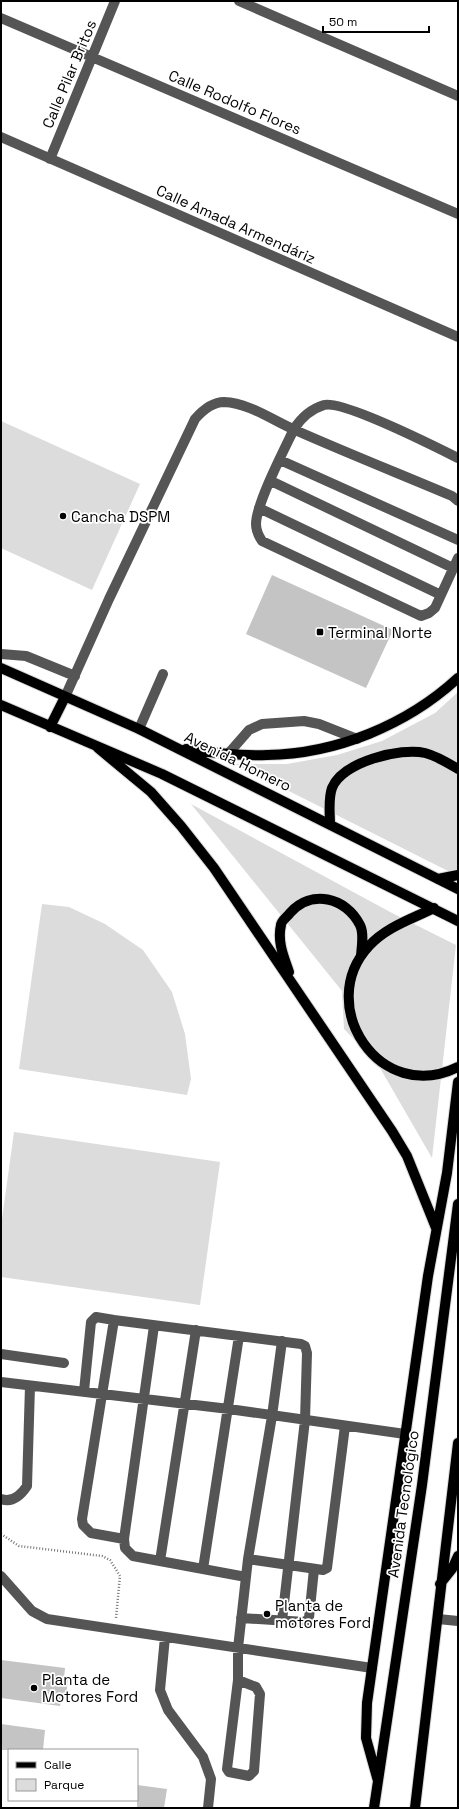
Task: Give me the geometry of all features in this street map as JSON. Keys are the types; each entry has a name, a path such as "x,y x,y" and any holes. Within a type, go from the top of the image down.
{"main road":[{"name":"Avenida Homero","path":"1,668 139,729 454,887"},
{"path":"178,748 228,754 268,755 312,751 357,739 409,714 458,678"},
{"path":"50,727 65,697"},
{"path":"1,705 98,748 162,774 458,921"},
{"path":"98,748 151,792 182,826 214,868 392,1131 407,1156 436,1228"},
{"path":"330,824 330,800 332,787 340,777 358,764 382,756 405,753 424,753 443,760 458,769"},
{"path":"438,879 458,875"},
{"path":"306,1004 289,972 280,945 281,924 293,910 310,899 324,897 349,910 361,926 361,955"},
{"path":"434,908 384,933 369,945 361,955 351,975 348,993 350,1016 360,1039 377,1059 390,1069 407,1075 426,1076 439,1074 458,1067"},
{"path":"378,1781 368,1747 365,1728 405,1434 436,1228 447,1173 458,1082"},
{"name":"Avenida Tecnológico","path":"374,1808 422,1485 458,1204"},
{"path":"415,1808 438,1619 440,1584 458,1443"},
{"path":"440,1584 452,1569 458,1556"}],"street":[{"name":"Calle Pilar Britos","path":"50,158 115,1"},
{"path":"239,1 458,96"},
{"name":"Calle Rodolfo Flores","path":"1,18 458,214"},
{"name":"Calle Amada Armendáriz","path":"1,137 458,337"},
{"path":"65,697 109,599 195,419 202,411 222,402 247,407 294,429 452,496 458,501"},
{"path":"458,458 355,412 334,405 325,405 301,418 294,429 259,508 256,522 256,533 262,541 272,547 422,616 435,608 458,558"},
{"path":"280,460 458,540"},
{"path":"271,481 453,568"},
{"path":"259,508 441,595"},
{"path":"1,654 26,656 74,676"},
{"path":"139,729 163,674"},
{"path":"228,754 249,730 262,724 304,721 318,724 357,739"},
{"path":"84,1391 91,1322 96,1317 154,1326 302,1344 307,1349 305,1420 290,1565 282,1621"},
{"path":"114,1320 82,1519 83,1526 91,1533 124,1539"},
{"path":"154,1326 145,1399 124,1539 125,1548 133,1556 246,1576"},
{"path":"160,1561 196,1330"},
{"path":"204,1569 239,1336"},
{"path":"238,1680 256,1687 260,1694 254,1771 249,1776 231,1773 227,1769 238,1680 238,1648 248,1559 272,1416 282,1341"},
{"path":"1,1354 64,1364"},
{"path":"1,1382 229,1409 405,1434"},
{"path":"1,1499 13,1499 23,1493 27,1486 30,1386"},
{"path":"248,1559 323,1570 328,1565 345,1426"},
{"path":"242,1618 302,1623 309,1618 314,1569"},
{"path":"1,1576 32,1611 42,1618 372,1668"},
{"path":"438,1619 458,1621"},
{"path":"165,1637 160,1690 168,1710 203,1757 211,1779 208,1808"}],"path":[{"path":"1,1534 19,1546 102,1556 110,1560 119,1573 121,1579 114,1629"}],"green space":[{"name":"Cancha DSPM","path":"1,421 140,484 92,590 1,548"},
{"path":"458,692 458,876 235,764 287,764 337,755 382,741 435,713"},
{"path":"191,804 392,913 456,945 432,1158 376,1061 344,1029 342,991"},
{"path":"42,904 69,907 105,924 143,950 172,992 185,1034 191,1079 187,1095 19,1069"},
{"path":"14,1132 220,1162 200,1305 1,1277 1,1226"}],"building":[{"name":"Terminal Norte","path":"272,575 393,630 366,688 246,634"},
{"name":"Planta de Motores Ford","path":"1,1660 65,1668 64,1678 68,1679 66,1697 62,1696 60,1706 1,1698"},
{"path":"1,1724 45,1730 43,1749 1,1750"},
{"path":"138,1785 167,1789 164,1808 137,1808"}],"place":[{"name":"Cancha DSPM","path":"63,516"},
{"name":"Terminal Norte","path":"320,632"},
{"name":"Planta de motores Ford","path":"267,1614"},
{"name":"Planta de Motores Ford","path":"34,1688"}]}
